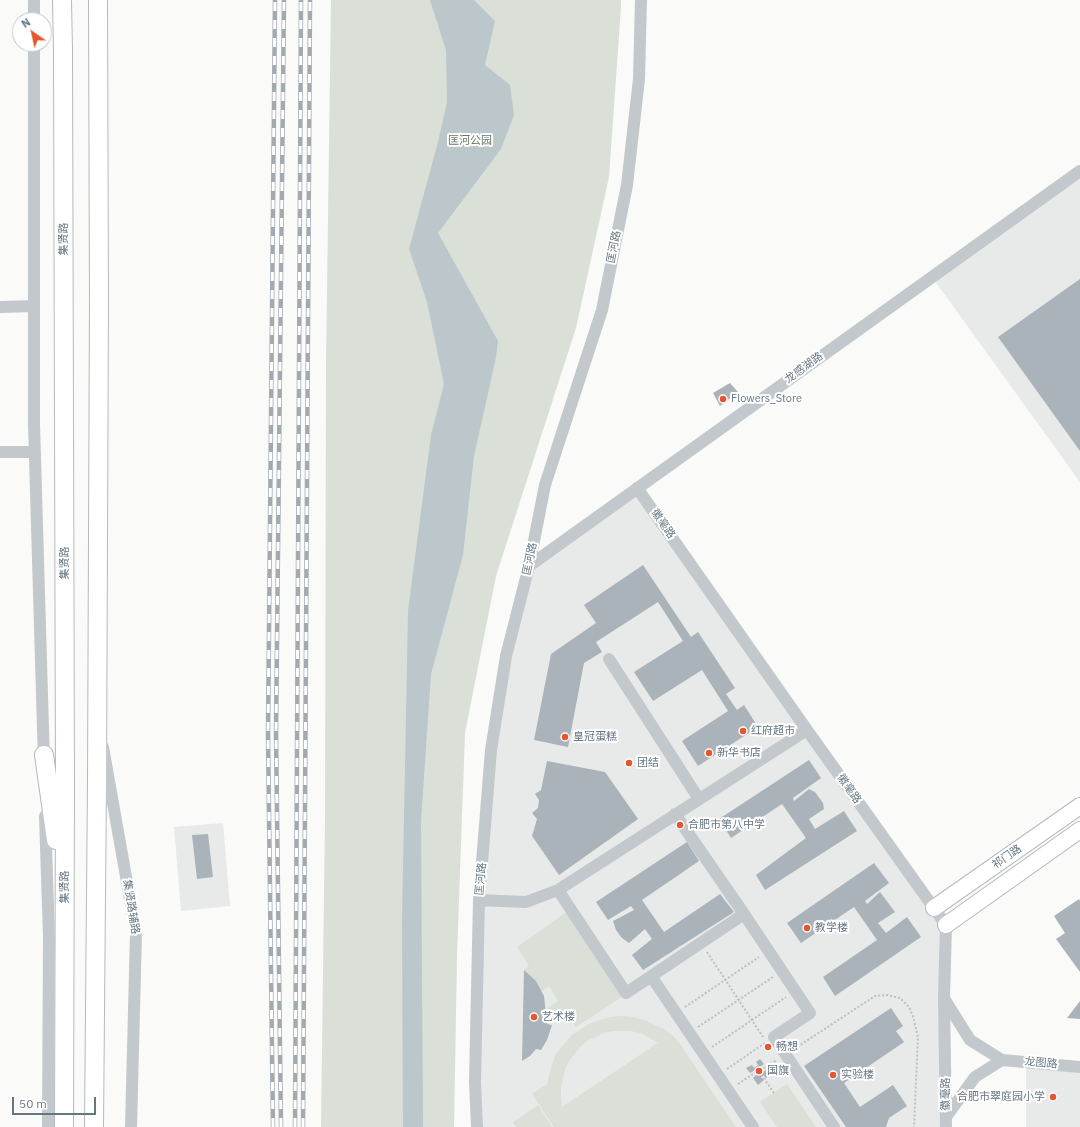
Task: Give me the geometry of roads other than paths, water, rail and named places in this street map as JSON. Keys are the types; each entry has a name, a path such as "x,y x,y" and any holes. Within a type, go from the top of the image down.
{"highway":[{"name":"集贤路","path":"62,0 65,901 64,1127"},
{"path":"94,1127 99,316 98,0"},
{"path":"44,755 65,901"}],"main road":[{"name":"祁门路","path":"934,908 1080,806"},
{"name":"祁门路","path":"946,925 1080,830"}],"street":[{"path":"34,0 34,12"},
{"name":"匡河路","path":"477,1127 475,1082 479,900 491,750 506,656 529,566 545,485 602,310 625,193 639,79 641,0"},
{"path":"34,52 35,452 49,936 48,1127"},
{"name":"龙感湖路","path":"529,566 1080,171"},
{"path":"0,307 34,306"},
{"path":"0,452 35,452"},
{"name":"徽毫路","path":"637,488 946,925 944,999 946,1122"},
{"path":"609,659 699,799"},
{"name":"集贤路辅路","path":"97,714 136,933 131,1127"},
{"path":"479,900 526,902 558,890 807,730"},
{"path":"675,814 810,1013 774,1037 834,1127"},
{"path":"558,890 626,993 744,914"},
{"path":"651,976 753,1127"},
{"path":"944,999 970,1040 1002,1060 975,1077 946,1122"},
{"name":"龙图路","path":"1002,1060 1080,1067"}],"railway":[{"path":"273,1127 268,735 275,0"},
{"path":"281,1127 276,733 284,0"},
{"path":"295,1127 301,0"},
{"path":"303,1127 310,0"}],"place":[{"name":"Flowers_Store","path":"723,399"},
{"name":"红府超市","path":"743,731"},
{"name":"皇冠蛋糕","path":"565,737"},
{"name":"新华书店","path":"709,753"},
{"name":"团结","path":"629,763"},
{"name":"合肥市第八中学","path":"680,825"},
{"name":"教学楼","path":"807,928"},
{"name":"艺术楼","path":"534,1017"},
{"name":"畅想","path":"768,1047"},
{"name":"国旗","path":"759,1071"},
{"name":"实验楼","path":"833,1075"},
{"name":"合肥市翠庭园小学","path":"1053,1097"}],"park label":[{"name":"匡河公园","path":"470,141"}]}
